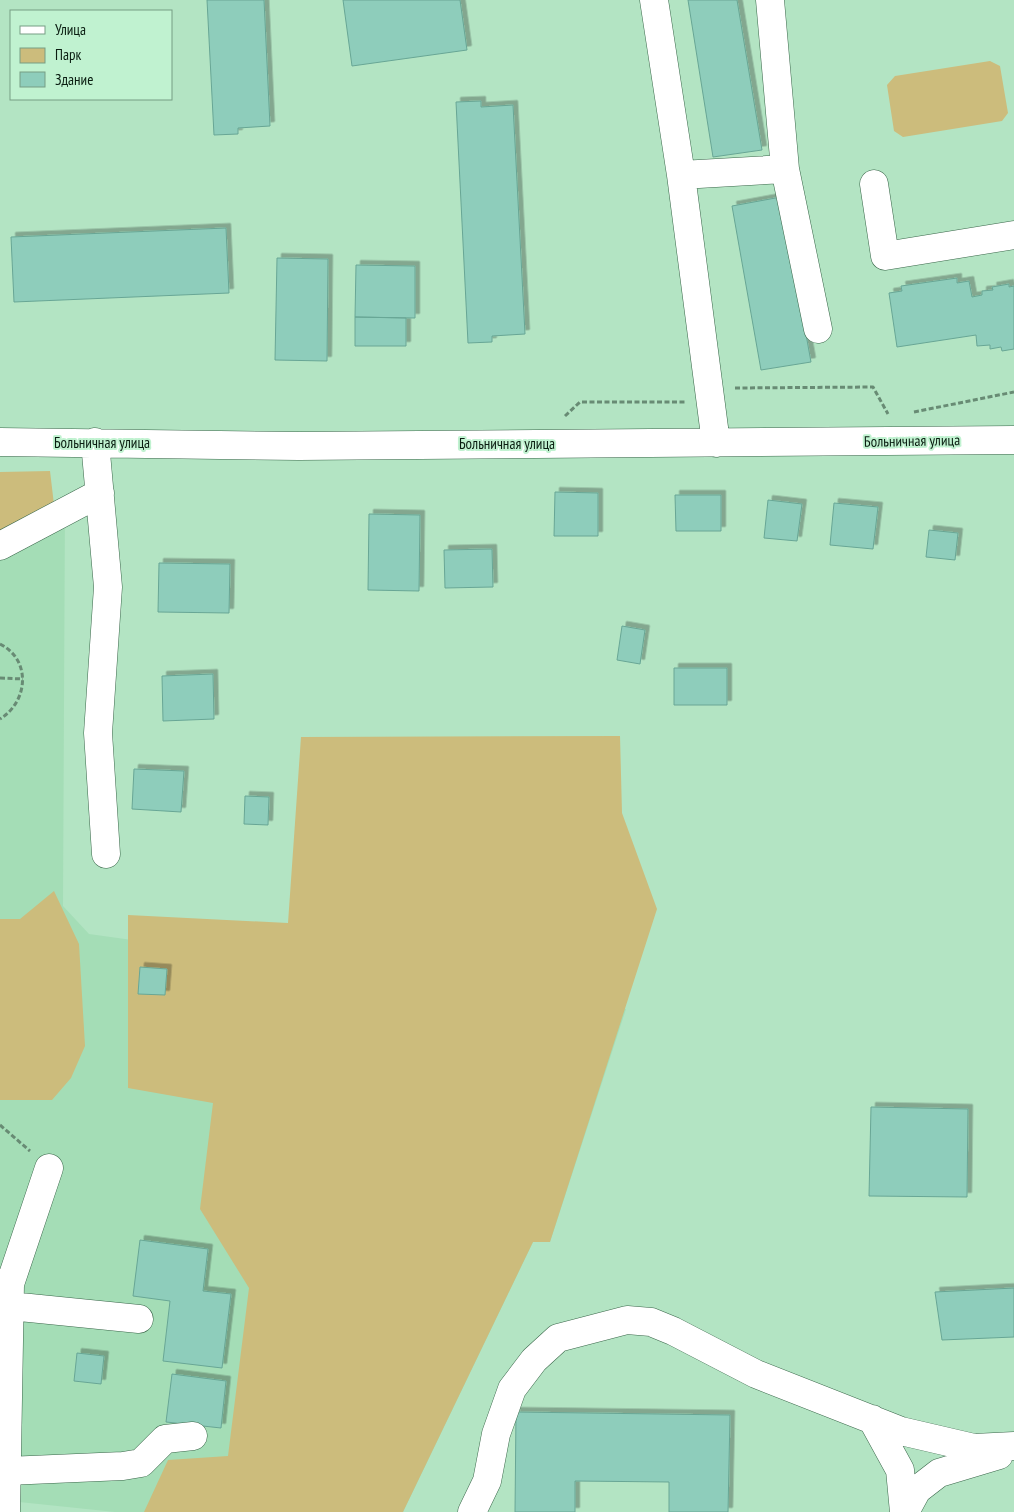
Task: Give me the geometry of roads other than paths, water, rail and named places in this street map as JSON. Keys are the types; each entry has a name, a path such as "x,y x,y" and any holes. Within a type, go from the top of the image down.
{"street":[{"path":"654,0 681,175 716,443"},
{"path":"770,0 786,169 818,329"},
{"path":"681,175 786,169"},
{"path":"874,184 885,256 1014,235"},
{"name":"Больничная улица","path":"0,442 299,446 1014,440"},
{"path":"96,442 108,587 98,733 106,854"},
{"path":"0,546 100,493"},
{"path":"6,1512 7,1291 49,1168"},
{"path":"7,1291 139,1319"},
{"path":"472,1512 487,1481 496,1434 512,1389 534,1360 558,1338 627,1320 650,1322 673,1330 756,1374 901,1431 974,1448 1014,1446"},
{"path":"872,1419 900,1470 904,1512"},
{"path":"7,1471 122,1466 140,1463 165,1439 194,1436"},
{"path":"904,1512 917,1490 939,1473 1014,1450"}]}
